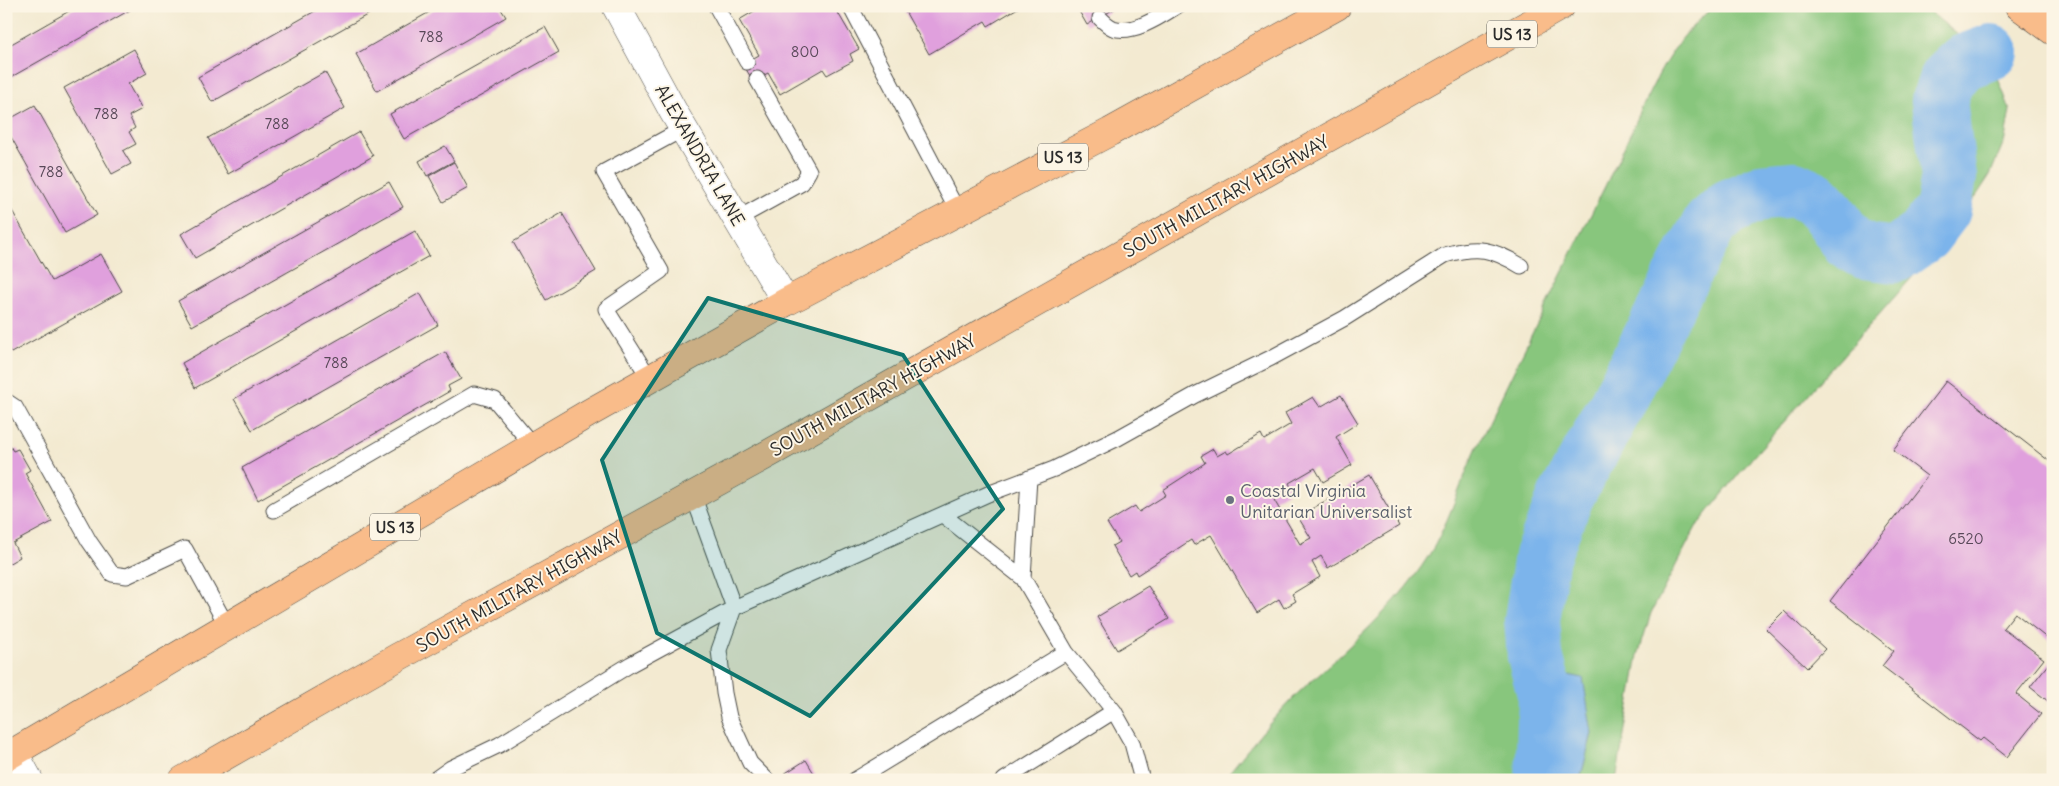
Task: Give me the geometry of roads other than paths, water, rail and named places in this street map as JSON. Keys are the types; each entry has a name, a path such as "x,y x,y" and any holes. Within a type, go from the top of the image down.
{"main road":[{"name":"US 13","path":"9,750 227,626 533,446 786,302 1110,132 1337,6"},
{"name":"SOUTH MILITARY HIGHWAY","path":"182,780 398,657 693,495 1561,6"},
{"path":"2020,6 2053,31"}],"street":[{"name":"ALEXANDRIA LANE","path":"616,6 683,128 786,302"},
{"path":"9,750 29,780"}],"lane":[{"path":"716,6 747,62"},
{"path":"850,6 958,212"},
{"path":"1100,18 1113,28 1132,28 1151,22 1177,6"},
{"path":"737,219 802,183 810,171 757,79"},
{"path":"650,379 606,309 660,271 604,172 683,128"},
{"path":"434,780 450,768 499,745 631,664 734,608 1118,438 1195,395 1271,358 1344,318 1445,255 1462,250 1484,249 1502,254 1521,266"},
{"path":"274,510 474,394 496,400 533,446"},
{"path":"6,401 15,407 89,541 112,574 127,576 186,548 227,626"},
{"path":"1024,578 1029,478"},
{"path":"693,495 734,608 719,650 729,717 750,763 766,780"},
{"path":"943,515 1024,578 1066,652 1114,711 1132,743 1142,780"},
{"path":"855,780 1066,652"},
{"path":"1004,780 1114,711"}],"water":[{"path":"1543,670 1583,678 1592,733 1580,780 1530,780 1531,686"}],"waterway":[{"path":"1543,780 1546,697 1535,656 1532,620 1542,556 1566,496 1616,406 1710,224 1729,207 1762,192 1794,189 1814,198 1830,215 1848,241 1865,251 1895,255 1924,235 1943,210 1949,177 1939,101 1947,78 1964,62 1991,52"}],"place":[{"name":"Coastal Virginia Unitarian Universalist","path":"1230,500"}]}
